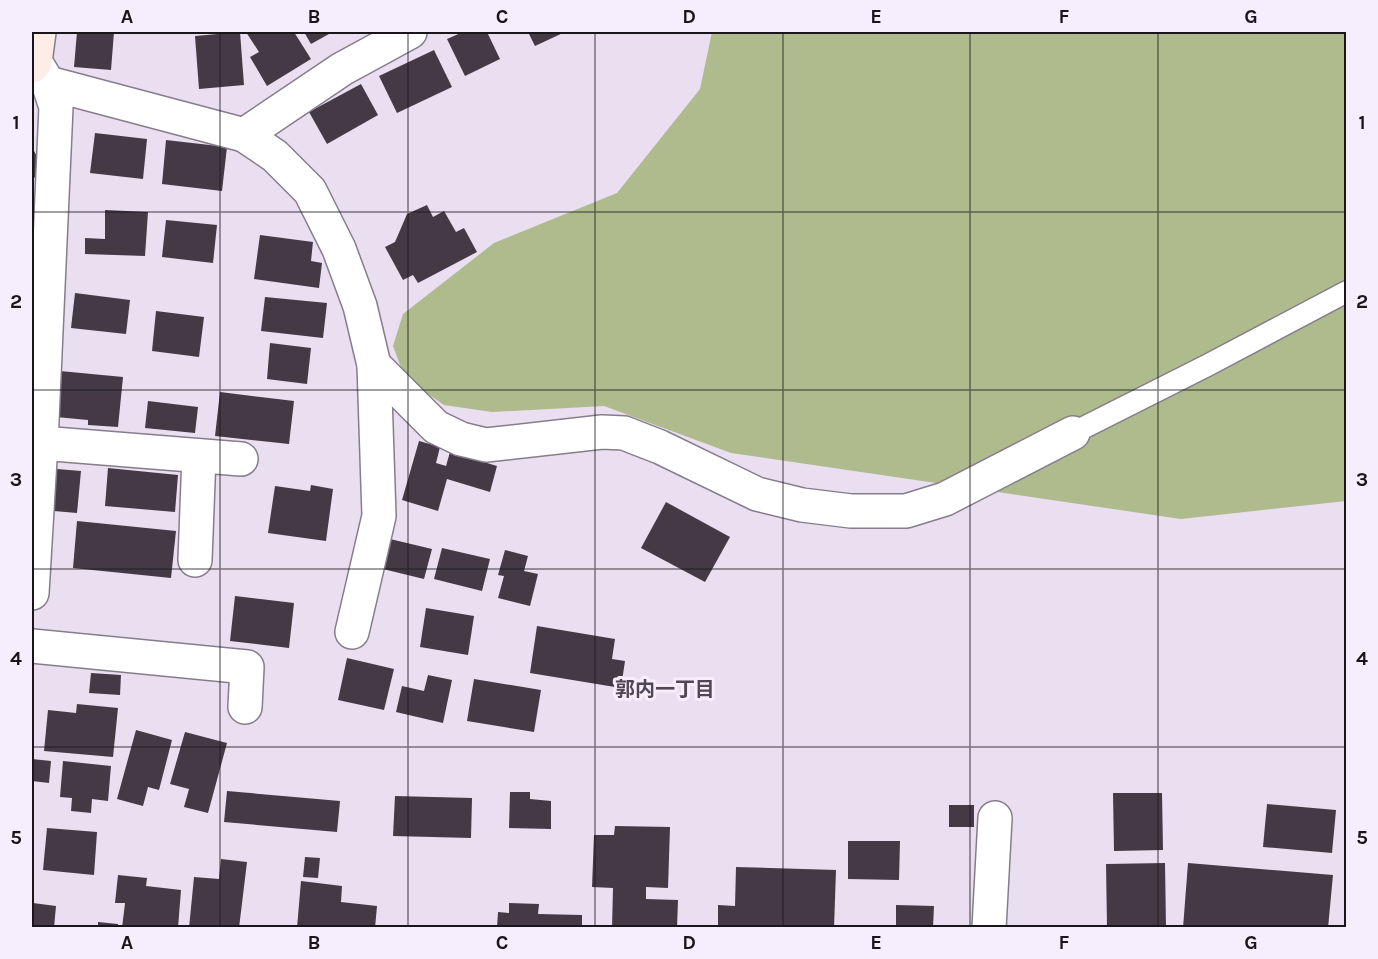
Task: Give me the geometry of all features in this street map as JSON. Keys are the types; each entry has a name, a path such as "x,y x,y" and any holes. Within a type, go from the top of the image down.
{"street":[{"path":"244,135 342,69 410,32"},
{"path":"38,61 244,135 275,156 310,191 339,249 360,306 374,365 379,516 352,632"},
{"path":"32,593 56,107 38,61"},
{"path":"374,365 436,427 461,439 486,445 602,432 624,433 660,447 757,494 802,505 851,511 906,511 945,499 1073,433"},
{"path":"41,443 241,459"},
{"path":"195,560 199,456"},
{"path":"32,646 248,667 245,707"},
{"path":"989,927 995,818"}],"lane":[{"path":"1073,433 1208,366 1347,292"}],"green space":[{"path":"712,32 1346,32 1346,501 1181,519 731,453 604,406 492,412 444,405 405,378 393,346 403,314 494,243 617,193 700,89"}],"building":[{"path":"77,32 114,32 111,70 74,67"},
{"path":"240,32 244,85 199,89 195,36"},
{"path":"246,32 294,32 311,59 267,86 250,57 259,52"},
{"path":"304,32 328,32 329,34 311,44"},
{"path":"463,32 487,32 500,59 465,76 447,39"},
{"path":"528,32 565,32 535,46"},
{"path":"434,50 452,87 397,113 379,76"},
{"path":"361,84 378,115 327,144 309,112"},
{"path":"95,133 147,139 143,179 90,173"},
{"path":"166,140 227,147 222,191 162,184"},
{"path":"32,147 45,172 32,179"},
{"path":"427,205 433,217 444,211 456,232 464,228 477,252 418,283 413,275 403,280 385,247 395,242 407,214"},
{"path":"32,206 42,206 39,276 32,276"},
{"path":"105,210 148,212 145,256 85,254 85,238 105,239"},
{"path":"166,220 217,225 213,263 162,257"},
{"path":"260,235 313,242 311,261 322,263 319,288 254,279"},
{"path":"75,293 130,300 126,334 71,328"},
{"path":"265,297 327,303 323,338 261,331"},
{"path":"156,311 204,317 199,357 152,351"},
{"path":"270,343 311,348 307,384 267,379"},
{"path":"60,371 123,377 118,427 88,425 88,420 56,417"},
{"path":"220,392 294,401 289,444 215,436"},
{"path":"148,401 198,407 195,433 145,428"},
{"path":"419,441 440,447 436,463 446,466 450,452 497,466 490,492 447,479 438,511 402,500"},
{"path":"108,468 178,475 175,512 105,506"},
{"path":"57,469 81,471 77,513 54,511"},
{"path":"311,485 333,489 326,541 268,533 275,486 310,491"},
{"path":"666,502 730,537 705,582 641,548"},
{"path":"77,521 176,531 171,578 73,568"},
{"path":"390,539 432,549 424,579 383,569"},
{"path":"442,548 490,559 482,591 434,579"},
{"path":"505,550 528,556 524,571 538,574 530,606 498,598 504,576 498,575"},
{"path":"235,596 294,603 289,648 230,641"},
{"path":"426,608 474,616 468,655 420,647"},
{"path":"537,626 615,639 612,659 625,661 621,688 530,673"},
{"path":"347,658 394,669 384,710 338,700"},
{"path":"91,673 121,675 120,695 89,693"},
{"path":"428,675 452,680 443,723 396,712 402,686 424,691"},
{"path":"474,679 541,690 534,732 467,721"},
{"path":"77,704 118,708 113,757 44,751 48,710 76,713"},
{"path":"136,730 172,740 159,790 148,787 143,806 117,799"},
{"path":"185,732 227,743 208,813 184,807 189,789 170,784"},
{"path":"32,759 51,761 49,783 32,781"},
{"path":"63,761 111,766 108,801 92,799 91,813 71,811 72,798 60,797"},
{"path":"227,791 340,801 337,832 224,822"},
{"path":"510,792 530,792 530,799 551,801 551,829 509,828"},
{"path":"1113,793 1162,793 1163,850 1114,851"},
{"path":"395,796 472,798 471,838 393,836"},
{"path":"1267,804 1336,810 1332,853 1263,847"},
{"path":"949,805 974,805 974,827 949,827"},
{"path":"615,826 670,827 668,888 646,887 646,899 678,900 677,928 612,928 613,888 592,887 594,835 614,835"},
{"path":"47,828 97,832 94,875 43,870"},
{"path":"848,841 900,841 899,880 848,879"},
{"path":"305,857 320,858 318,878 303,877"},
{"path":"221,859 247,862 239,928 189,928 194,877 219,879"},
{"path":"1165,863 1166,928 1107,928 1106,864"},
{"path":"1188,863 1333,875 1328,928 1183,928"},
{"path":"736,867 836,870 834,928 718,928 718,905 735,906"},
{"path":"118,875 147,878 146,886 181,890 178,928 122,928 125,903 115,903"},
{"path":"301,881 342,886 341,902 377,906 375,928 297,928"},
{"path":"33,903 56,906 54,928 32,928"},
{"path":"509,903 539,904 538,914 582,915 582,928 497,928 498,912 509,913"},
{"path":"896,905 934,906 933,928 896,928"},
{"path":"98,922 118,924 118,928 98,928"},
{"path":"1049,925 1093,925 1093,928 1049,928"}],"district":[{"name":"郭内一丁目","path":"665,689"}]}
